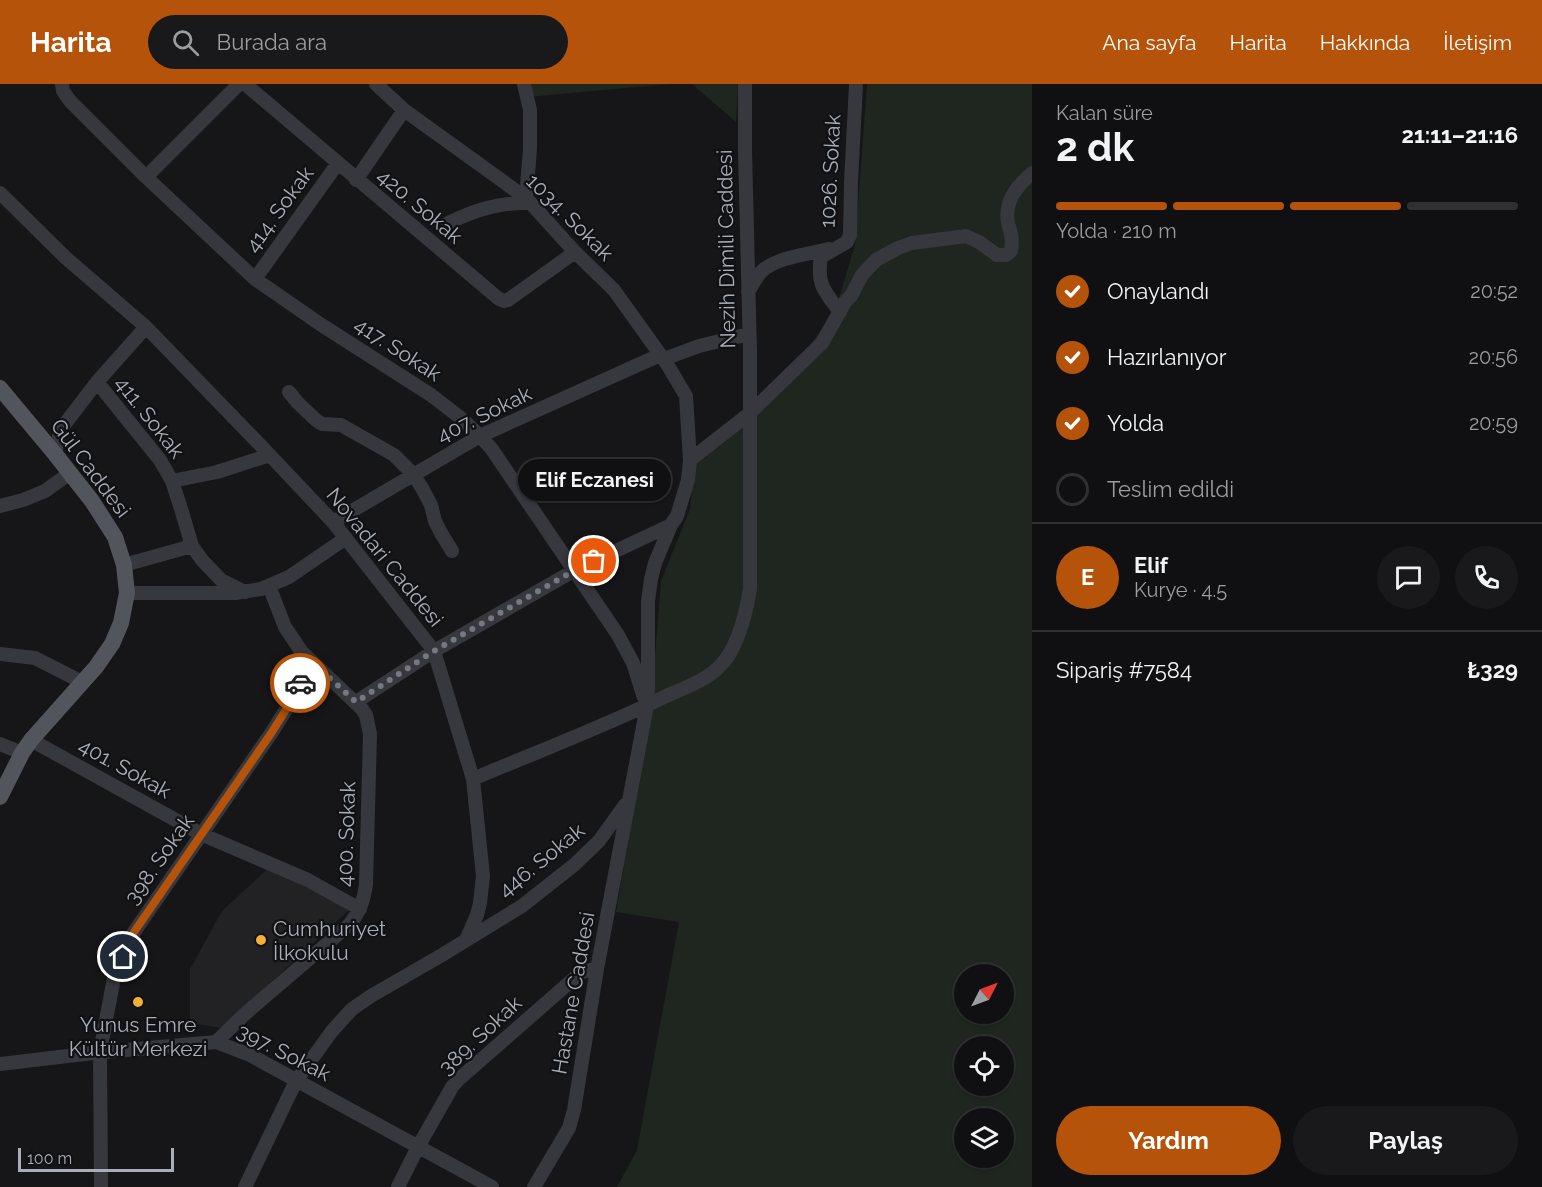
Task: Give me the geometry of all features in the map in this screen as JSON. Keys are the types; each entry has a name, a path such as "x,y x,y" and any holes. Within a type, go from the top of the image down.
{"main road":[{"name":"Gül Caddesi","path":"0,388 92,501 115,537 124,565 127,593 122,623 112,644 96,668 27,746 0,797"}],"street":[{"name":"417. Sokak","path":"62,84 63,91 70,102 255,279 320,324 431,395 480,436 491,448 618,634 633,663 647,706"},
{"path":"146,177 239,84"},
{"name":"420. Sokak","path":"245,84 356,180 490,292 504,301 575,252"},
{"name":"1034. Sokak","path":"376,84 404,110 528,201 614,290 662,357 686,396 690,460 688,480 671,525"},
{"path":"448,223 479,209 528,201 530,110 524,84"},
{"name":"Nezih Dimili Caddesi","path":"473,779 647,706 711,674 726,660 734,645 747,610 750,589 746,84"},
{"name":"1026. Sokak","path":"840,312 822,286 818,271 821,257 847,242 850,235 856,84"},
{"path":"356,180 404,110"},
{"name":"414. Sokak","path":"255,279 338,163"},
{"path":"690,460 750,413 822,343 862,275 876,260 912,243 966,236 997,255 1006,255 1011,251 1013,241 1008,219 1008,203 1016,187 1032,173"},
{"name":"Novadari Caddesi","path":"0,193 66,258 146,327 270,455 333,522 434,651 473,779 483,876 477,915 466,940"},
{"path":"748,292 760,272 772,264 835,248"},
{"path":"55,454 64,425 97,382 146,327"},
{"name":"407. Sokak","path":"333,522 480,436 662,357 749,334"},
{"name":"411. Sokak","path":"97,382 160,460 172,481 192,546 221,580 245,592"},
{"path":"289,392 298,404 322,424 341,425 394,455 413,474 431,505 438,527 452,551"},
{"path":"172,481 217,472 270,455"},
{"path":"0,506 45,491 70,473"},
{"path":"356,702 434,651 575,570 671,525"},
{"name":"Hastane Caddesi","path":"534,1187 572,1121 597,969 647,706 648,601 651,579 655,563 671,525"},
{"path":"127,593 245,592 269,586 288,577 346,538"},
{"path":"124,565 192,546"},
{"path":"269,586 285,627 309,659"},
{"path":"0,654 35,658 82,682"},
{"name":"400. Sokak","path":"216,1042 246,1013 343,930 356,916 363,903 366,884 370,734 366,715 356,702 309,659"},
{"name":"398. Sokak","path":"101,1187 100,1052 114,978 132,935 297,692 309,659"},
{"name":"401. Sokak","path":"0,744 27,746 201,834 308,880 360,909"},
{"name":"446. Sokak","path":"466,940 522,906 574,866 599,842 629,798"},
{"path":"247,1186 296,1081 332,1031 352,1009 371,996 466,940"},
{"name":"389. Sokak","path":"398,1187 452,1087 464,1073 578,975 584,971 597,969"},
{"name":"397. Sokak","path":"0,1064 100,1052 216,1042 250,1055 492,1187"}],"shaded area":[{"path":"528,84 670,84 528,97"},
{"path":"692,84 738,84 736,122"},
{"path":"867,84 1032,84 1032,1187 617,1187 637,1150 679,922 616,912 650,718 661,581 690,509 694,459 805,353 836,308 855,245"},
{"name":"Cumhuriyet İlkokulu","path":"272,865 349,910 222,1028 190,1023 190,969 222,911"}],"way so far":[{"path":"300,683 309,659 356,702 434,651 594,561"}],"place":[{"name":"Elif Eczanesi","path":"594,561"},
{"name":"Cumhuriyet İlkokulu","path":"261,940"},
{"name":"Yunus Emre Kültür Merkezi","path":"138,1002"}],"route":[{"path":"123,957 132,935 272,732 297,692 300,683"}]}
